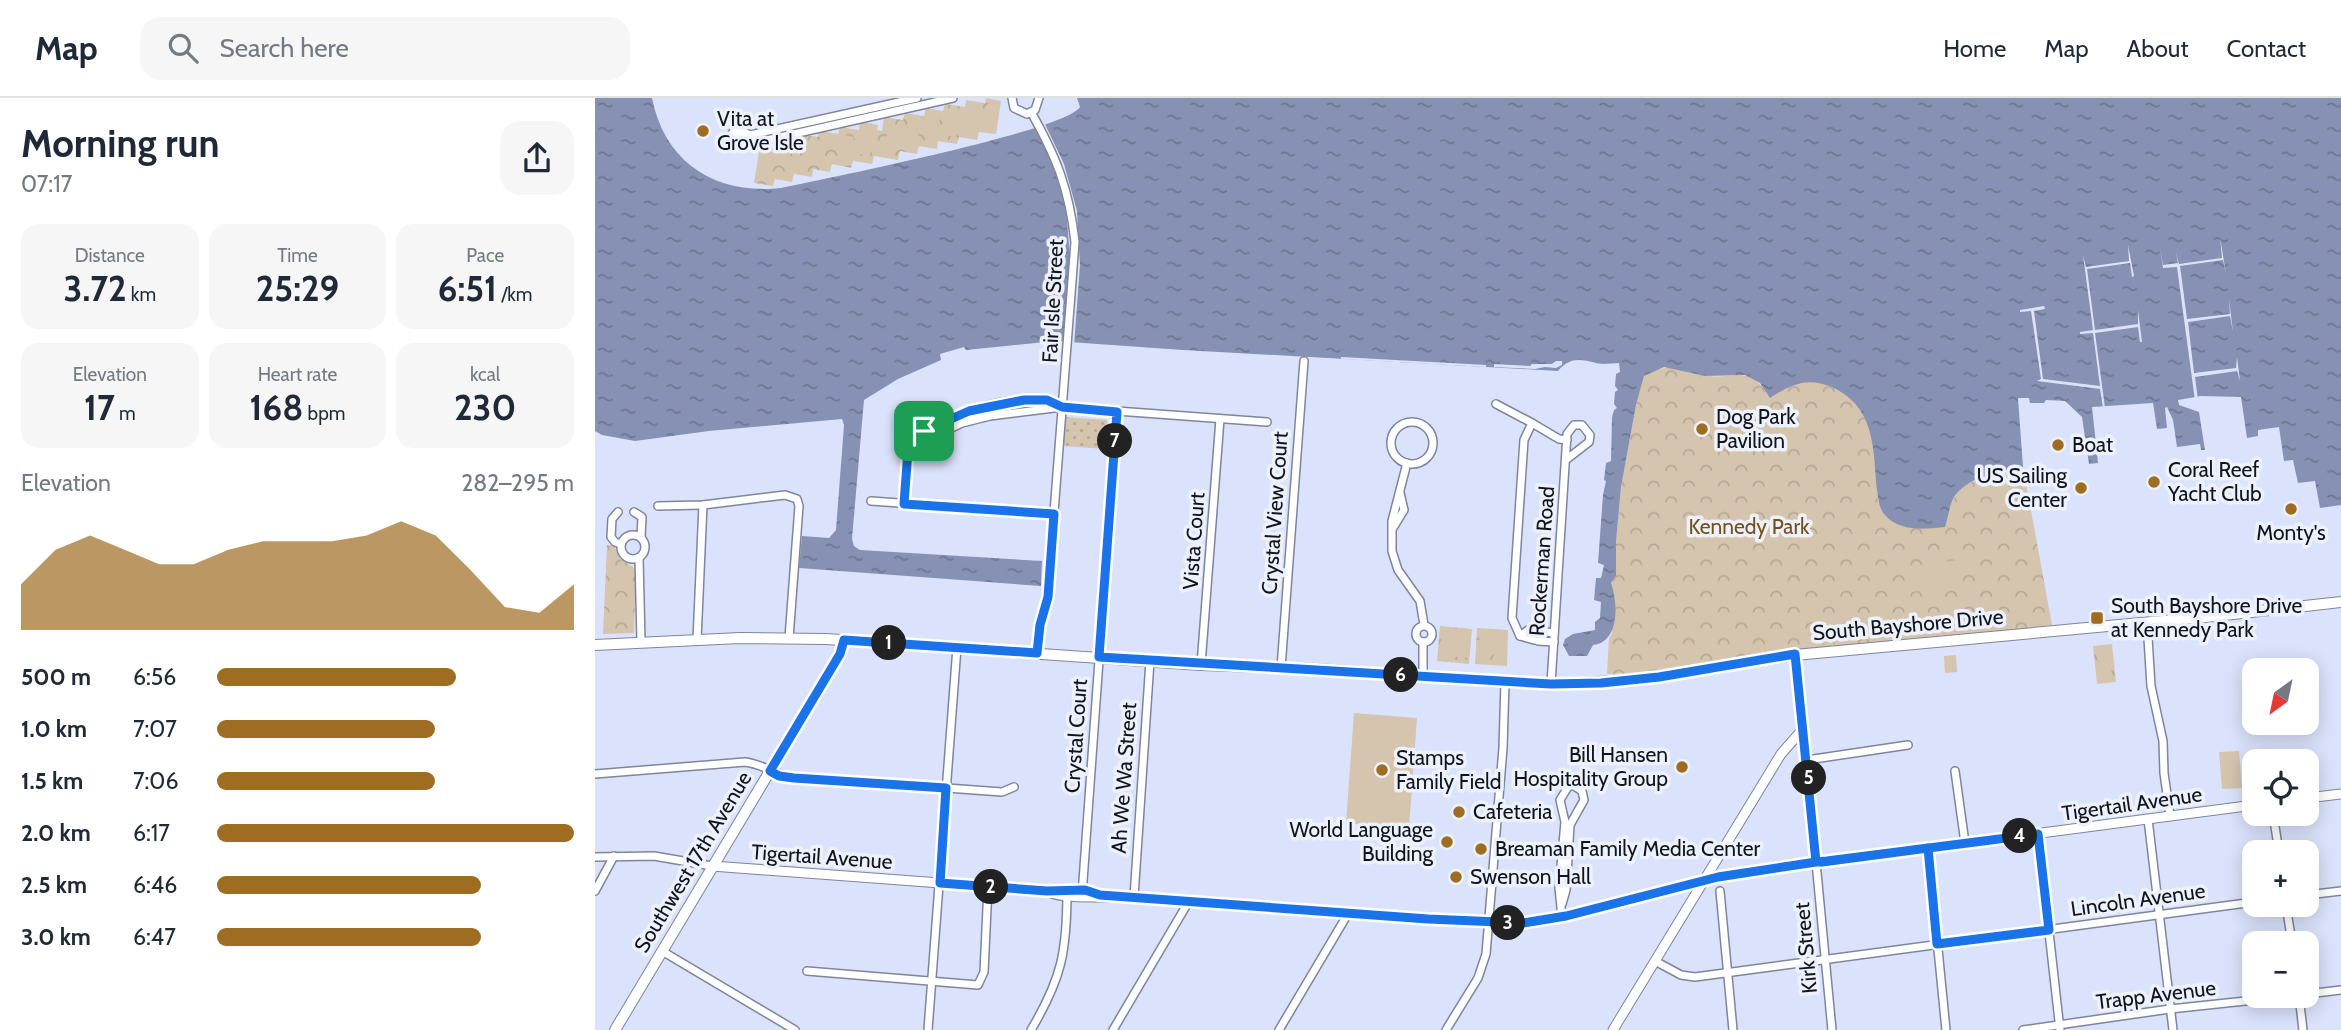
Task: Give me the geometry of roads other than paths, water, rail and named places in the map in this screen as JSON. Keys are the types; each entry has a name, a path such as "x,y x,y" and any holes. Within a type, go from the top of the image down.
{"main road":[{"name":"South Bayshore Drive","path":"595,645 789,638 844,640 1202,665 1551,684 1646,678 1795,654 2341,602"},
{"name":"Southwest 17th Avenue","path":"615,1030 840,654 844,640"}],"street":[{"path":"917,98 750,135 735,128 732,134 749,141 767,140 953,98"},
{"path":"1011,98 1018,111 1031,112 1037,106 1039,98"},
{"name":"Fair Isle Street","path":"1031,112 1060,168 1072,216 1075,265 1048,597 1040,625 1037,653"},
{"name":"Crystal View Court","path":"1281,668 1304,361"},
{"path":"904,504 907,456 914,437 976,409 1047,400 1062,407 1267,422"},
{"path":"1496,404 1504,406 1559,439 1567,440 1568,431 1574,425 1582,425 1590,435 1587,445 1567,459"},
{"name":"Crystal Court","path":"1083,893 1117,412"},
{"name":"Vista Court","path":"1202,665 1220,419"},
{"path":"1414,421 1431,432 1433,447 1424,460 1407,463 1394,453 1392,437 1399,426 1414,421"},
{"path":"1532,423 1524,440 1512,621 1520,636 1554,642"},
{"name":"Rockerman Road","path":"1551,684 1567,440"},
{"path":"1407,463 1393,528 1394,562 1420,601 1424,625 1431,629 1430,640 1423,642 1423,676"},
{"path":"658,506 703,505 785,495 795,498 799,506 789,638"},
{"path":"871,501 1054,514"},
{"path":"697,640 703,505"},
{"path":"618,512 612,519 611,537 621,544"},
{"path":"634,512 642,517 641,537 645,543 645,550 639,558 641,642"},
{"path":"621,544 630,535 641,537"},
{"path":"621,544 625,556 630,559 639,558"},
{"path":"2147,622 2152,692 2163,741 2170,816"},
{"path":"1520,636 1528,630 1554,633"},
{"path":"928,1030 957,647"},
{"name":"Kirk Street","path":"1795,654 1832,1030"},
{"name":"Ah We Wa Street","path":"1134,897 1150,661"},
{"path":"1446,1030 1480,974 1486,954 1506,682"},
{"path":"1613,1030 1784,749 1803,729"},
{"path":"1807,760 1908,745"},
{"path":"595,774 745,762 757,764 779,776 794,778 1002,792 1014,787"},
{"path":"1955,771 1965,843"},
{"path":"1562,904 1559,888 1565,822 1560,800 1568,787 1573,785 1582,791 1584,800 1570,825 1562,917"},
{"path":"2319,797 2341,794"},
{"name":"Tigertail Avenue","path":"595,857 654,856 712,866 1047,891 1057,896 1083,893 1489,922 1531,922 1562,917 1728,875 2242,807"},
{"path":"2148,819 2173,1030"},
{"path":"2038,834 2059,1028"},
{"path":"1928,848 1946,1030"},
{"path":"595,891 614,856"},
{"path":"1717,859 1728,875"},
{"path":"807,971 974,986 982,981 984,972 988,887"},
{"path":"1677,888 1689,905"},
{"path":"1720,891 1733,1030"},
{"path":"2319,894 2341,891"},
{"path":"1031,1030 1051,995 1060,972 1067,894"},
{"path":"1114,1030 1189,901"},
{"name":"Lincoln Avenue","path":"1655,961 1688,976 2242,904"},
{"path":"1279,1030 1349,912"},
{"path":"662,951 795,1030"},
{"path":"2319,993 2341,990"},
{"name":"Trapp Avenue","path":"2023,1030 2059,1028 2170,1009 2242,1002"},
{"path":"2298,1008 2303,1030"}],"water":[{"path":"595,98 652,98 669,141 697,170 715,180 758,189 781,188 891,165 1033,129 1065,117 1080,107 1077,98 2341,98 2341,505 2320,508 2315,481 2298,483 2293,460 2284,461 2279,427 2258,430 2258,436 2247,438 2241,397 2201,396 2178,400 2179,405 2199,412 2205,450 2201,450 2200,444 2177,447 2173,420 2167,407 2167,428 2157,429 2153,403 2092,407 2098,463 2089,464 2082,417 2065,401 2030,403 2029,398 2018,398 2023,467 1984,477 1966,485 1950,505 1945,527 1905,527 1891,520 1881,510 1870,432 1858,407 1848,397 1825,384 1808,382 1785,389 1770,398 1760,383 1745,375 1705,376 1664,367 1644,376 1636,405 1621,487 1616,576 1611,583 1615,620 1608,637 1593,645 1587,656 1569,656 1563,645 1565,639 1573,634 1595,630 1595,622 1600,618 1601,602 1594,600 1596,578 1601,578 1604,565 1598,563 1604,480 1606,463 1611,461 1612,417 1617,408 1614,404 1615,392 1618,390 1615,386 1616,374 1620,372 1619,363 1601,364 1576,360 1567,363 1558,371 1055,341 966,350 964,347 940,354 941,360 898,379 864,400 852,539 854,546 860,550 1042,561 1041,586 799,568 802,536 829,538 836,530 844,425 842,419 709,431 635,441 602,435 595,431"}],"place":[{"name":"Vita at Grove Isle","path":"703,131"},
{"name":"Dog Park Pavilion","path":"1702,429"},
{"name":"Boat","path":"2058,445"},
{"name":"Coral Reef Yacht Club","path":"2154,482"},
{"name":"US Sailing Center","path":"2081,488"},
{"name":"Monty's","path":"2291,509"},
{"name":"South Bayshore Drive at Kennedy Park","path":"2097,618"},
{"name":"Bill Hansen Hospitality Group","path":"1682,767"},
{"name":"Stamps Family Field","path":"1382,770"},
{"name":"Cafeteria","path":"1459,812"},
{"name":"World Language Building","path":"1447,842"},
{"name":"Breaman Family Media Center","path":"1481,849"},
{"name":"Swenson Hall","path":"1456,877"}],"park label":[{"name":"Kennedy Park","path":"1749,527"}]}
